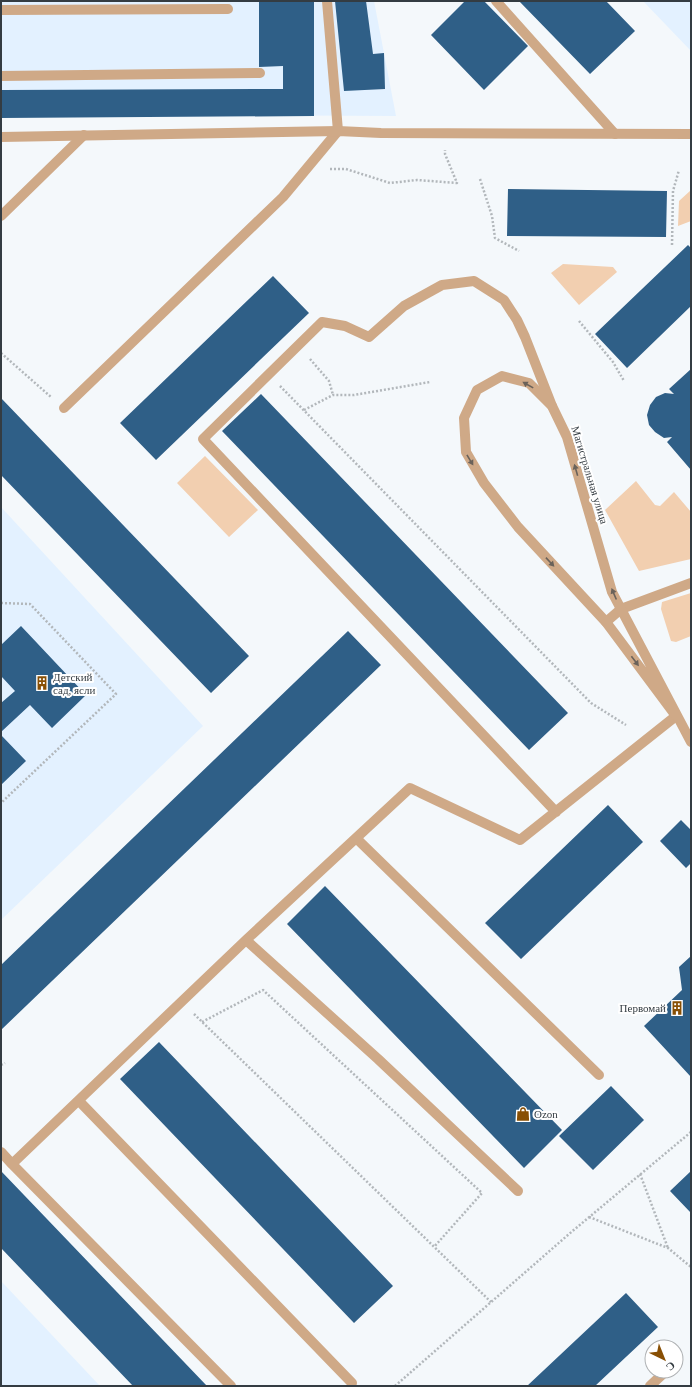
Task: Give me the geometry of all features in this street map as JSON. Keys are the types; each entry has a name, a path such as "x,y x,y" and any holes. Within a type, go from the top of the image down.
{"street":[{"path":"64,408 283,197 338,131 328,1"},
{"path":"496,1 615,134"},
{"path":"1,10 228,9"},
{"path":"1,76 260,73"},
{"path":"1,137 338,131 691,134"},
{"path":"1,216 84,135"},
{"path":"552,406 525,336 517,320 504,300 474,281 442,285 404,306 369,337 345,326 322,322 203,439 556,812"},
{"name":"Магистральная улица","path":"676,716 606,622 518,527 484,483 466,452 464,418 477,390 502,376 529,383 552,406 567,437 612,592 691,742"},
{"path":"606,622 621,609 691,583"},
{"path":"12,1164 246,940 410,788 520,840 676,716"},
{"path":"356,839 599,1075"},
{"path":"246,940 378,1059 518,1191"},
{"path":"79,1101 352,1383"},
{"path":"1,1152 231,1386"},
{"path":"650,1386 657,1379"}],"path":[{"path":"306,169 346,169 390,183 417,180 457,183 445,154 445,133"},
{"path":"672,245 673,191 679,170"},
{"path":"480,179 492,216 495,238 519,251"},
{"path":"579,321 613,362 624,381"},
{"path":"292,352 312,359 329,381 333,395"},
{"path":"268,375 591,703 626,725"},
{"path":"304,410 333,395 354,395 430,382"},
{"path":"1,603 30,604 116,694 1,803"},
{"path":"202,1022 263,990 482,1194 434,1247"},
{"path":"182,1002 491,1302"},
{"path":"1,1066 5,1062"},
{"path":"395,1386 589,1217 691,1132"},
{"path":"640,1174 668,1248"},
{"path":"589,1217 668,1248 691,1267"}],"shaded area":[{"path":"1,1 374,1 396,116 1,114"},
{"path":"643,1 691,1 691,51"},
{"path":"691,190 691,221 678,226 679,201"},
{"path":"563,264 613,267 617,272 579,305 551,273"},
{"path":"205,456 258,510 229,537 177,483"},
{"path":"636,481 655,505 660,506 674,492 691,512 691,559 639,571 605,510"},
{"path":"1,507 203,726 1,920"},
{"path":"691,593 691,636 676,642 671,641 661,609 662,602"},
{"path":"1,1281 100,1386 1,1386"}],"building":[{"path":"259,1 314,1 314,116 1,118 1,90 283,89 283,66 259,67"},
{"path":"335,1 366,1 373,54 384,53 385,89 344,91"},
{"path":"465,1 484,1 528,46 484,90 431,35"},
{"path":"519,1 606,1 635,31 590,74"},
{"path":"508,189 667,191 666,237 507,236"},
{"path":"688,245 691,248 691,306 627,368 595,334"},
{"path":"273,276 309,313 156,460 120,423"},
{"path":"691,369 691,470 667,442 672,437 664,438 655,432 649,425 647,415 650,405 656,397 665,393 674,394 669,389"},
{"path":"261,394 568,713 529,750 222,431"},
{"path":"1,398 249,656 211,693 1,475"},
{"name":"Детский сад, ясли","path":"21,626 86,695 52,728 30,705 1,732 1,703 15,691 1,676 1,645"},
{"path":"348,631 381,665 1,1030 1,965"},
{"path":"1,735 26,761 1,785"},
{"path":"608,805 643,842 521,959 485,923"},
{"path":"681,820 691,830 691,863 686,868 660,841"},
{"path":"325,886 562,1130 524,1168 287,924"},
{"name":"Первомай","path":"691,956 691,1077 644,1026 682,990 679,967"},
{"path":"159,1042 393,1286 354,1323 120,1079"},
{"path":"611,1086 644,1120 593,1170 559,1136"},
{"path":"1,1171 207,1386 133,1386 1,1248"},
{"path":"691,1171 691,1213 670,1191"},
{"path":"626,1293 658,1327 595,1386 527,1386"}],"place":[{"name":"Детский сад, ясли","path":"42,683"},
{"name":"Первомай","path":"677,1008"},
{"name":"Ozon","path":"523,1114"}]}
